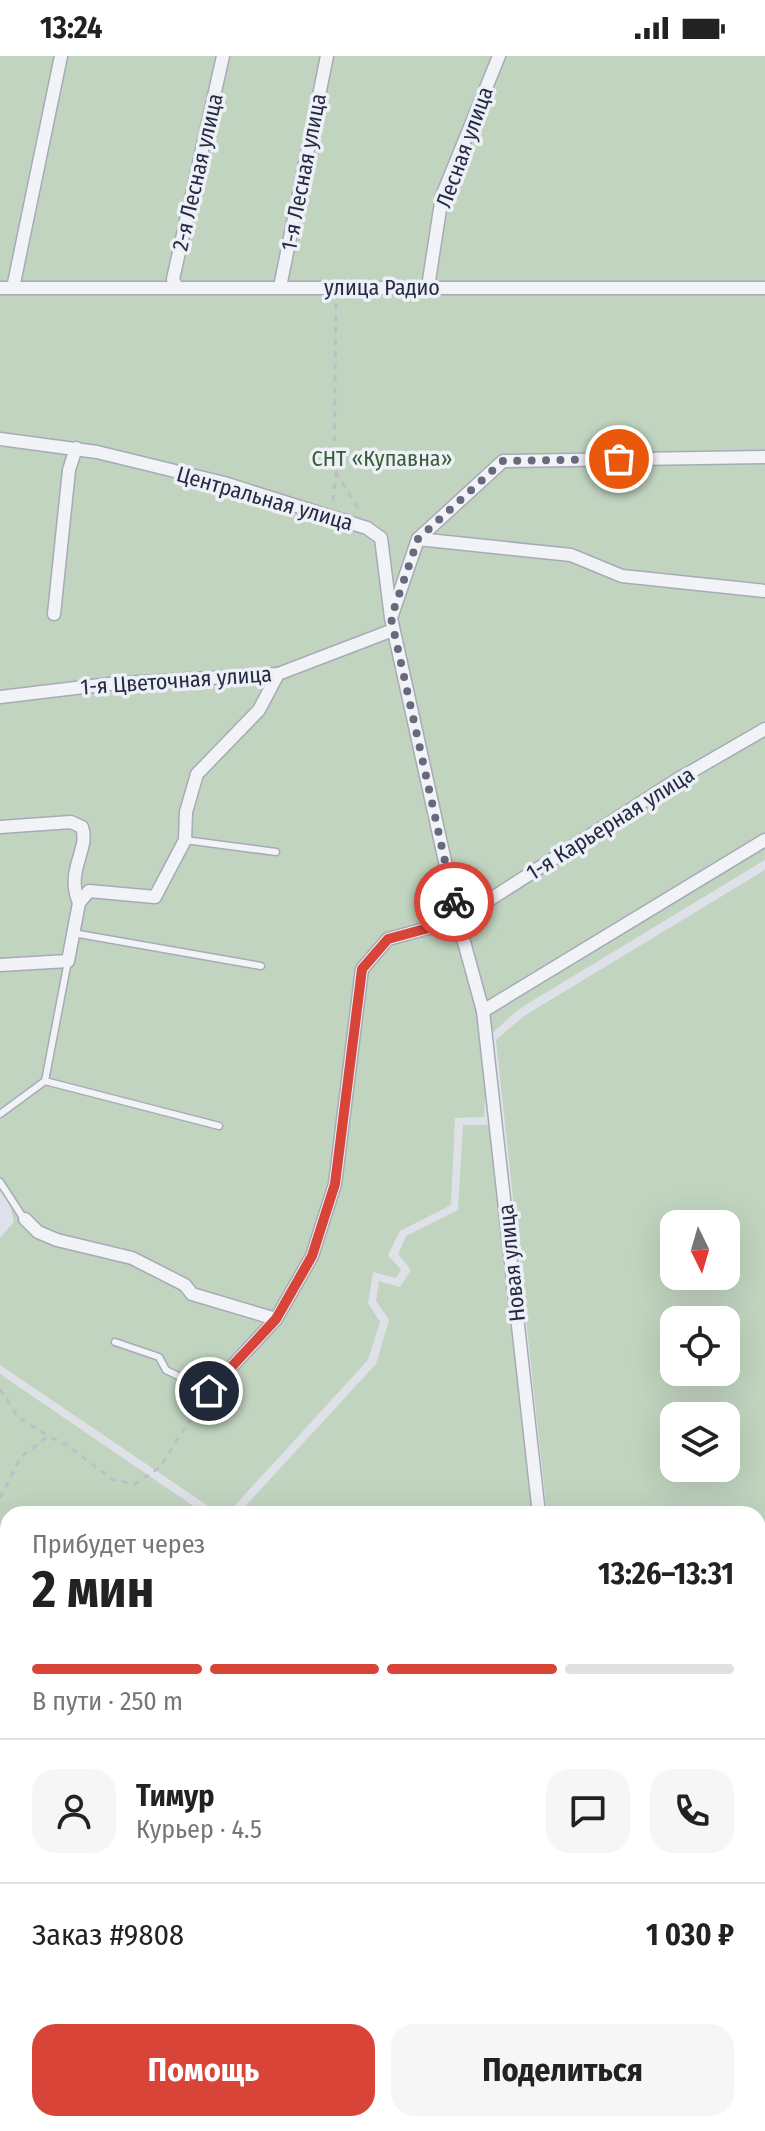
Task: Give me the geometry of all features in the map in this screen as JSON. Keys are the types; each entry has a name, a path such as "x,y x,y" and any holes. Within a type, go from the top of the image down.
{"street":[{"path":"6,288 61,56"},
{"name":"2-я Лесная улица","path":"177,288 173,279 223,56"},
{"name":"1-я Лесная улица","path":"280,287 327,56"},
{"name":"Лесная улица","path":"428,287 442,196 499,56"},
{"name":"улица Радио","path":"6,288 765,288"},
{"name":"Центральная улица","path":"0,439 76,448 224,483 367,528 381,538 392,624 458,920 483,1011"},
{"path":"54,614 69,470 76,448"},
{"path":"392,624 418,539 503,461 765,457"},
{"path":"418,539 571,555 622,576 765,591"},
{"name":"1-я Цветочная улица","path":"0,697 109,684 278,674 392,624"},
{"path":"79,903 89,891 155,897 185,840 186,812 197,774 259,710 278,674"},
{"name":"1-я Карьерная улица","path":"209,1391 276,1319 312,1256 335,1184 362,969 388,939 458,920 675,781 765,729"},
{"path":"0,827 71,822 82,827 84,840 73,883 79,903 68,961 0,965"},
{"path":"483,1011 765,840"},
{"name":"Новая улица","path":"483,1011 538,1506"},
{"path":"25,1219 38,1232 57,1240 132,1258 185,1285 192,1294 276,1319"}],"lane":[{"path":"185,840 276,852"},
{"path":"73,933 261,966"},
{"path":"0,1114 45,1081 68,961"},
{"path":"45,1081 219,1126"},
{"path":"0,1182 25,1219"},
{"path":"115,1342 159,1357 166,1370 209,1391"}],"path":[{"path":"332,517 336,472 336,287"},
{"path":"336,472 367,528"},
{"path":"0,1389 18,1417 67,1445 113,1480 135,1484 160,1467 209,1391"},
{"path":"0,1498 21,1457 48,1436"}],"green space":[{"name":"СНТ «Купавна»","path":"0,56 765,56 765,860 519,1009 489,1036 484,1117 455,1118 451,1205 400,1231 388,1255 401,1270 396,1278 373,1272 368,1303 380,1322 368,1360 234,1506 208,1506 0,1365 0,1238 14,1222 6,1186 0,1183"},
{"path":"765,870 765,1506 546,1506 496,1040 524,1016"},
{"path":"463,1125 492,1125 536,1506 245,1506 376,1364 389,1320 376,1301 379,1281 400,1287 411,1270 398,1254 406,1236 458,1210"},
{"path":"0,1374 193,1506 0,1506"}],"way so far":[{"path":"454,902 391,618 418,539 503,461 619,459"}],"route":[{"path":"209,1391 276,1319 312,1256 335,1184 362,969 388,939 458,920 454,902"}]}
